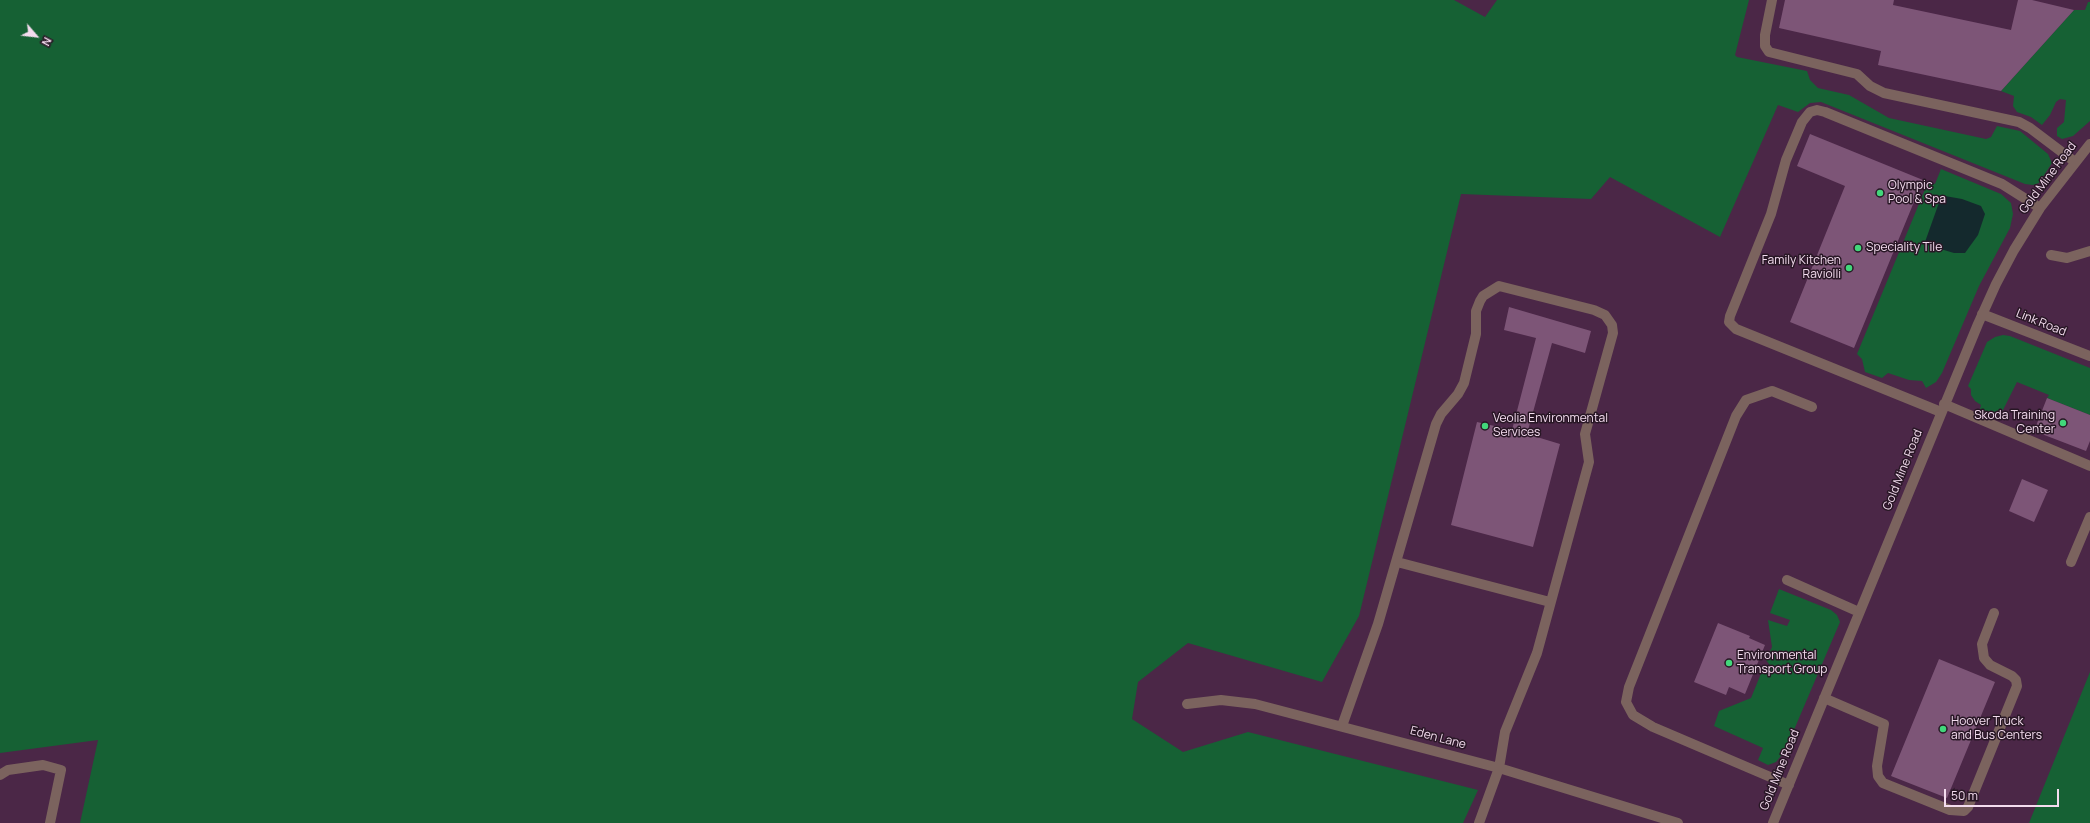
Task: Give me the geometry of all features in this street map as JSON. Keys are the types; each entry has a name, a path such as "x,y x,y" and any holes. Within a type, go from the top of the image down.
{"street":[{"path":"1772,0 1765,35 1765,46 1769,52 1857,74 1870,86 1884,93 2019,122 2030,128 2075,162"},
{"path":"2040,208 2002,184 1825,112 1817,110 1810,112 1802,122 1786,160 1771,214 1730,316 1729,322 1736,329 2090,466"},
{"name":"Gold Mine Road","path":"1773,823 1982,314 2014,250 2040,208 2090,144"},
{"path":"2051,255 2067,258 2090,251"},
{"path":"1342,726 1387,596 1436,424 1440,414 1458,394 1464,382 1476,334 1476,311 1483,296 1499,286 1594,310 1610,320 1613,333 1585,434 1589,462 1540,637 1537,653 1505,732 1499,768 1479,821 1490,823"},
{"name":"Link Road","path":"1982,314 2090,356"},
{"path":"1789,785 1653,727 1633,715 1626,702 1629,687 1736,416 1746,400 1772,391 1812,406"},
{"path":"2071,562 2090,517"},
{"path":"1397,562 1550,602"},
{"path":"1787,580 1859,612"},
{"path":"1824,698 1884,724 1877,772 1883,783 1950,810 1964,811 1971,799 2018,686 2016,680 2012,676 1990,666 1984,658 1982,644 1994,614"},
{"name":"Eden Lane","path":"1187,704 1221,700 1237,701 1342,726 1499,768 1666,821 1678,823"},
{"path":"0,775 8,770 42,765 61,770 50,823"}],"green space":[{"path":"0,0 1454,0 1485,17 1497,0 1749,0 1735,55 1737,57 1807,71 1810,80 1818,88 1849,95 1889,118 1986,139 1991,137 1997,126 2020,131 2048,154 2052,163 2039,183 2033,185 2025,184 1821,102 1810,103 1798,112 1778,105 1720,237 1610,177 1591,199 1461,194 1359,616 1322,682 1188,643 1138,682 1132,719 1183,752 1248,732 1478,790 1463,823 80,823 98,740 0,753"},
{"path":"2088,2 2090,2 2090,121 2073,136 2062,139 2057,136 2057,128 2064,122 2066,100 2060,99 2056,102 2050,115 2042,125 2031,117 2017,112 2013,106 2014,96 2001,91 2074,10 2085,10"},
{"path":"1941,169 2001,194 2011,203 2013,214 2010,228 1979,286 1942,373 1936,382 1926,388 1922,381 1909,380 1888,373 1882,378 1865,372 1862,359 1857,354 1928,182 1935,184"},
{"path":"2003,335 2010,336 2090,368 2090,415 2047,398 2049,395 2017,382 2003,410 1991,413 1980,409 1981,405 1975,401 1971,395 1971,389 1968,386 1987,342 1995,337"},
{"path":"1779,589 1831,610 1837,615 1840,622 1785,751 1776,762 1768,765 1758,760 1763,748 1714,726 1719,711 1751,698 1762,671 1769,669 1769,664 1766,660 1772,647 1768,620 1787,626 1790,620 1770,613"},
{"path":"2090,672 2090,823 2029,823"}],"shaded area":[{"path":"1945,196 1962,199 1981,206 1985,214 1978,235 1965,253 1954,253 1927,245 1925,242 1941,197"}],"building":[{"path":"1785,0 1894,0 1893,5 2011,30 2018,0 2032,0 2074,10 2001,91 1878,65 1881,51 1779,28"},
{"path":"1810,134 1923,180 1854,348 1790,322 1845,186 1797,166"},
{"name":"Veolia Environmental Services","path":"1509,307 1591,331 1585,353 1552,343 1527,434 1560,444 1533,547 1451,525 1477,422 1512,430 1536,338 1504,330"},
{"name":"Skoda Training Center","path":"2047,398 2090,415 2090,441 2086,451 2034,431"},
{"path":"2022,479 2048,490 2034,522 2009,511"},
{"name":"Environmental Transport Group","path":"1718,623 1750,636 1749,638 1765,645 1745,694 1729,687 1726,695 1694,682"},
{"name":"Hoover Truck and Bus Centers","path":"1939,659 1995,682 1947,798 1891,776"}],"place":[{"name":"Olympic Pool & Spa","path":"1880,193"},
{"name":"Speciality Tile","path":"1858,248"},
{"name":"Family Kitchen Raviolli","path":"1849,268"},
{"name":"Skoda Training Center","path":"2063,423"},
{"name":"Veolia Environmental Services","path":"1485,426"},
{"name":"Environmental Transport Group","path":"1729,663"},
{"name":"Hoover Truck and Bus Centers","path":"1943,729"}]}
